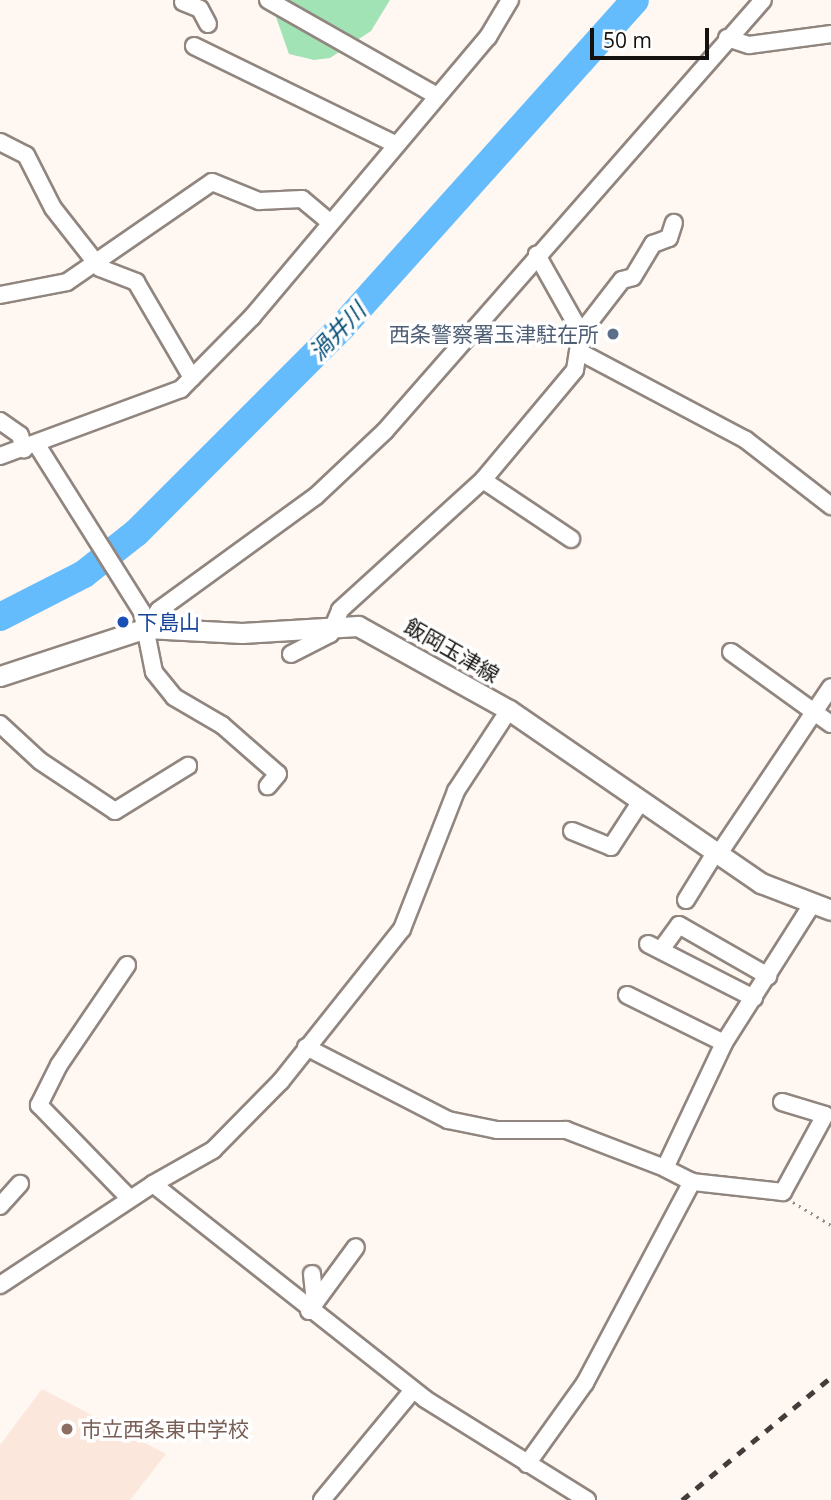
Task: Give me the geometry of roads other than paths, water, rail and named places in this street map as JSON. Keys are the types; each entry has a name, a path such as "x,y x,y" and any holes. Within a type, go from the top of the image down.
{"main road":[{"name":"飯岡玉津線","path":"0,676 144,620 242,633 333,623 376,633 509,709 761,883 822,906"}],"street":[{"path":"268,0 437,96"},
{"path":"0,456 170,397 192,378 251,317 327,220 488,37 510,0"},
{"path":"144,620 316,496 385,431 763,0"},
{"path":"183,2 202,4 208,24"},
{"path":"727,38 749,44 831,34"},
{"path":"194,46 395,144"},
{"path":"0,142 26,155 53,208 97,263 136,282 192,378"},
{"path":"0,295 42,291 97,263 212,182 258,201 302,199 327,220"},
{"path":"581,333 622,280 633,277 653,244 669,238 674,223"},
{"path":"291,654 330,634 333,623 345,604 483,480 526,435 580,352 581,333 537,255"},
{"path":"580,352 746,440 831,506"},
{"path":"0,421 20,435 31,447 82,516 144,620 154,672 174,697 222,725 278,774 268,786"},
{"path":"483,480 571,539"},
{"path":"731,652 831,724"},
{"path":"686,900 831,687"},
{"path":"0,1285 128,1197 213,1150 306,1047 402,929 456,791 509,709"},
{"path":"0,724 40,761 115,811 188,766"},
{"path":"572,831 611,846 640,802"},
{"path":"665,1168 724,1043 768,976 822,906"},
{"path":"754,998 656,945 679,925 768,976"},
{"path":"127,965 58,1065 39,1105 128,1197"},
{"path":"626,995 724,1043"},
{"path":"306,1047 448,1120 498,1130 566,1130 665,1168 692,1182 783,1192 828,1109 782,1102"},
{"path":"527,1464 585,1383 692,1182"},
{"path":"0,1206 20,1184"},
{"path":"153,1184 312,1307 413,1390 587,1500"},
{"path":"312,1307 356,1247"},
{"path":"312,1274 312,1307"},
{"path":"322,1500 413,1390"}],"waterway":[{"name":"渦井川","path":"0,617 84,574 136,533 341,328 635,0"}],"railway":[{"path":"682,1500 831,1377"}],"place":[{"name":"西条警察署玉津駐在所","path":"613,334"},
{"name":"下島山","path":"123,622"},
{"name":"市立西条東中学校","path":"67,1429"}]}
